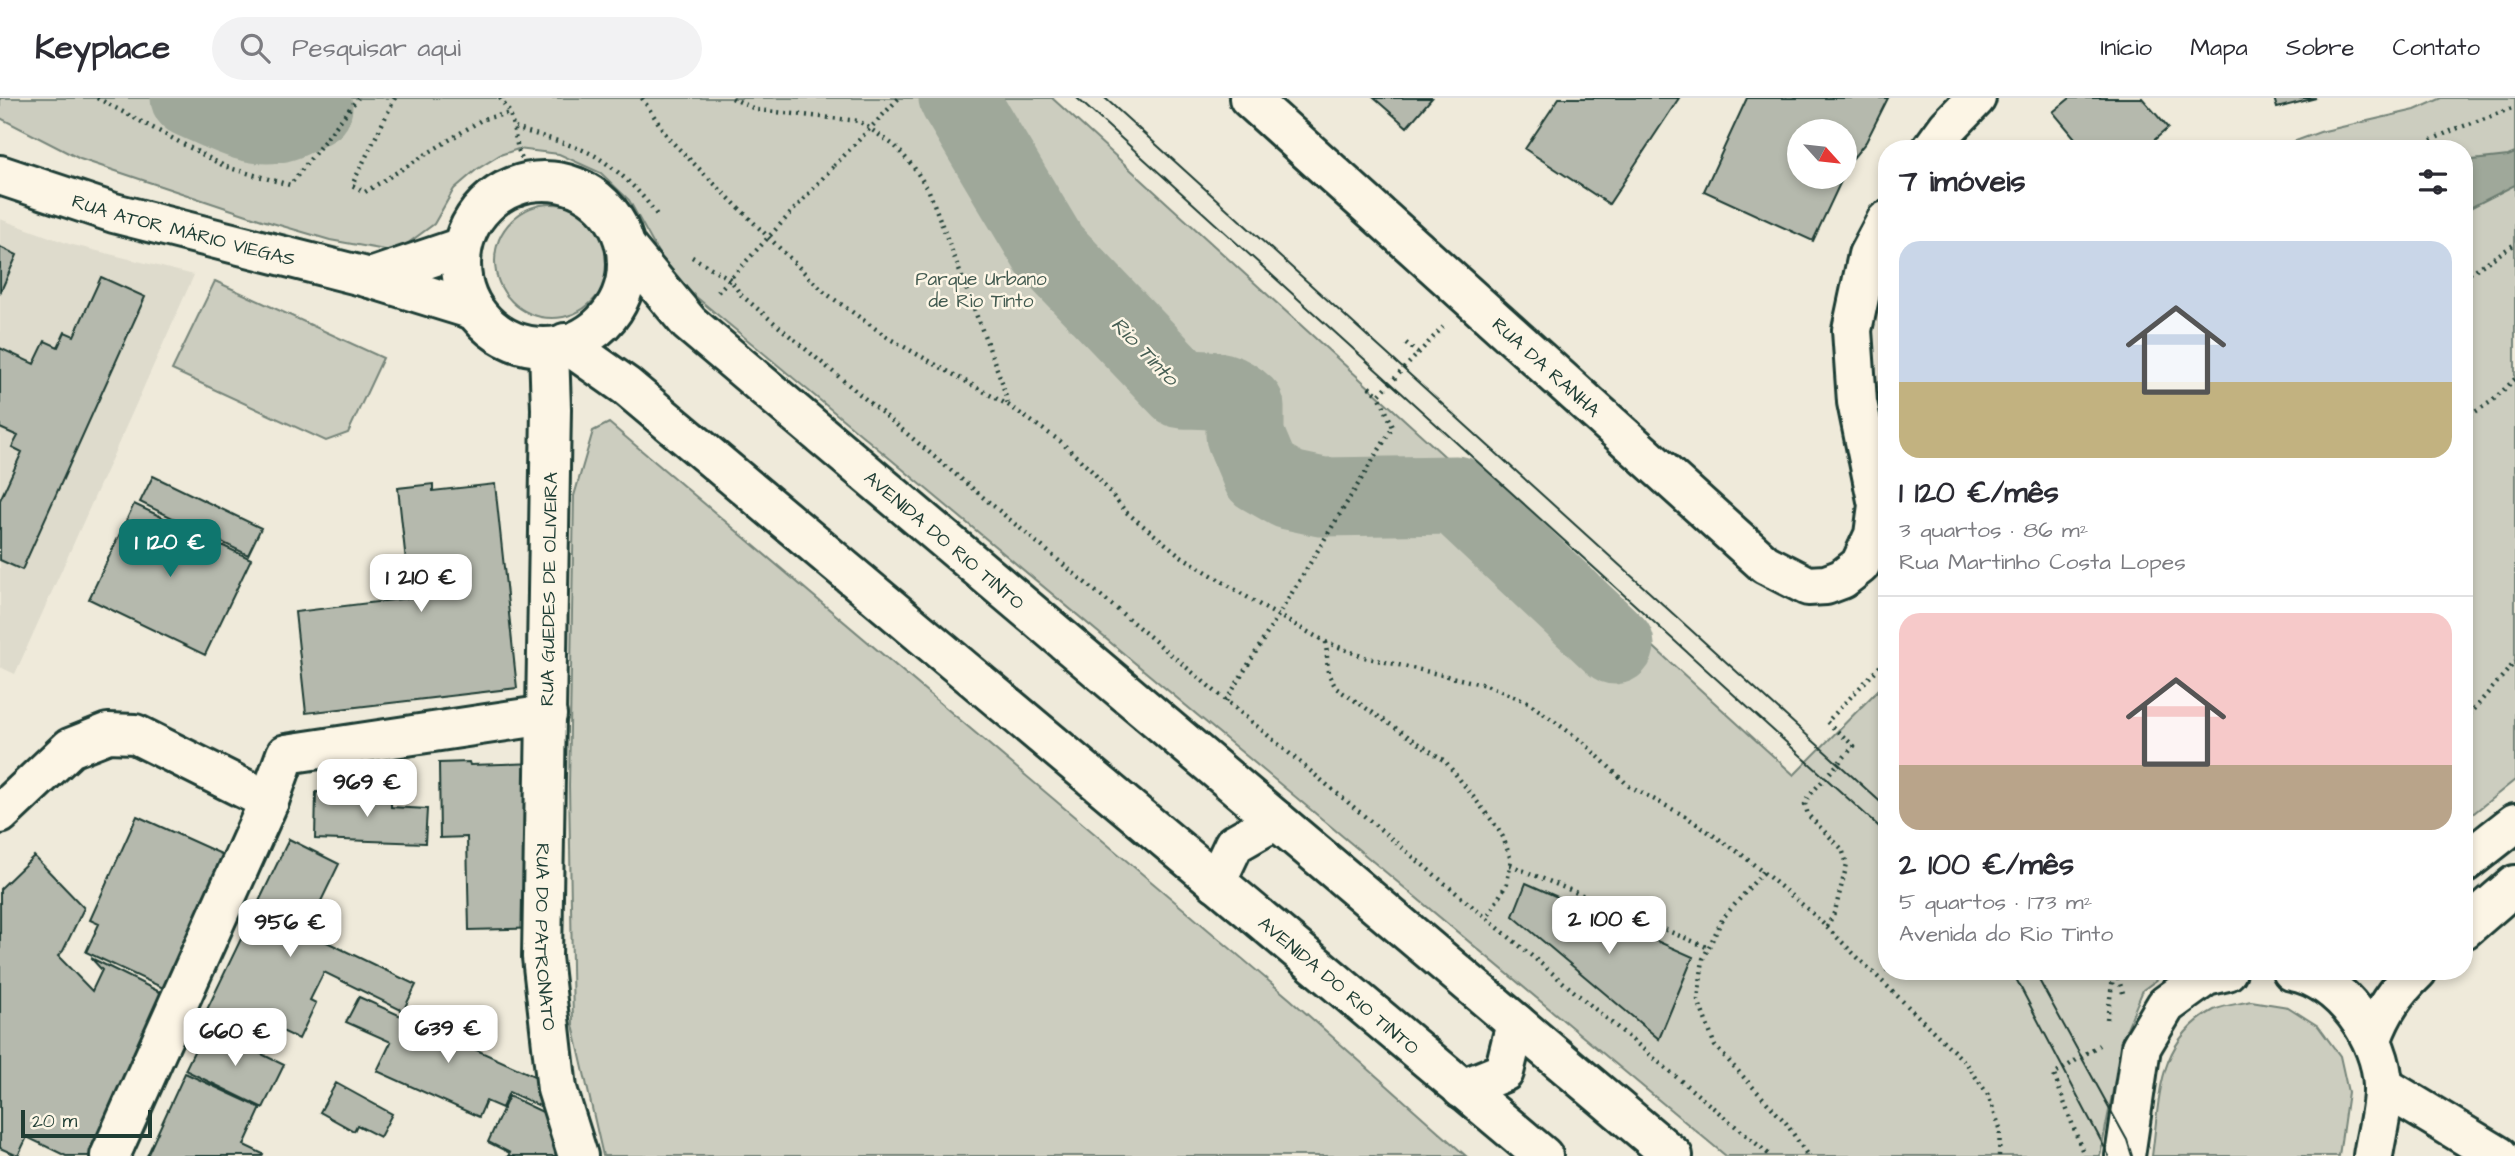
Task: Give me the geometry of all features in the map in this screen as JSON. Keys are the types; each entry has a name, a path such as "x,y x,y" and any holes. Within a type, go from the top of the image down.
{"street":[{"name":"RUA DA RANHA","path":"1249,98 1765,564 1808,586 1826,585 1842,579 1860,565 1874,535 1878,505 1857,402 1852,330 1868,255 1878,236"},
{"path":"1939,140 1976,98"},
{"name":"RUA ATOR MÁRIO VIEGAS","path":"0,175 114,213 370,278 474,310"},
{"path":"530,181 556,181 580,188 602,202 617,222 626,247 627,270 620,298 606,319 586,336 557,346 513,341 491,328 474,310 465,290 460,268 462,247 471,223 486,203 506,189 530,181"},
{"path":"370,278 462,247"},
{"name":"AVENIDA DO RIO TINTO","path":"626,247 689,323 1673,1156"},
{"name":"AVENIDA DO RIO TINTO","path":"557,346 626,386 1542,1156"},
{"name":"RUA GUEDES DE OLIVEIRA","path":"110,1156 269,801 286,754 547,715 551,409 557,346"},
{"name":"RUA DO PATRONATO","path":"547,715 542,957 557,1089 578,1156"},
{"path":"0,814 70,748 108,733 135,734 269,801"},
{"path":"1216,882 1234,844 1276,820"},
{"path":"2473,856 2515,822"},
{"path":"2473,921 2515,885"},
{"path":"2124,1156 2141,1047 2166,1005 2200,980"},
{"path":"2314,980 2344,998 2372,1039 2383,1086 2373,1156"},
{"path":"2372,1039 2381,1014 2408,980"},
{"path":"1462,1088 1504,1072 1517,1023"},
{"path":"2383,1086 2499,1156"}],"path":[{"path":"97,98 226,167 290,185 358,98"},
{"path":"396,98 352,185 365,192 483,119 510,113"},
{"path":"500,98 510,113 518,149 530,181"},
{"path":"642,98 669,139 824,292 890,339 1008,405 1060,441 1094,473 1126,512 1172,548 1326,642 1364,657 1486,685 1528,702 1584,744 1629,786 1685,816 1741,854 1826,927 1878,978"},
{"path":"732,98 757,110 859,121 895,146 904,156 929,191 1008,405"},
{"path":"730,279 899,98"},
{"path":"2431,140 2515,107"},
{"path":"515,128 596,156 635,189 652,207 664,227"},
{"path":"2473,271 2515,244"},
{"path":"687,252 695,260 730,279 741,295 1771,1156"},
{"path":"1379,396 1470,298"},
{"path":"1406,343 1418,354"},
{"path":"2473,413 2492,401 2515,379"},
{"path":"1226,701 1393,428 1379,396 1369,387"},
{"path":"1326,642 1328,673 1336,688 1445,761 1503,837 1511,860 1507,883 1486,918"},
{"path":"2473,710 2515,662"},
{"path":"1826,927 1835,911 1847,864 1842,849 1808,815 1805,804 1808,797 1854,746 1827,722 1878,668"},
{"path":"1510,865 1709,948"},
{"path":"1763,872 1723,919 1703,959 1698,1000 1715,1046 1786,1123 1808,1156"},
{"path":"1881,980 1967,1064 1988,1095 2000,1128 1999,1156"},
{"path":"2106,1022 2113,980"},
{"path":"2083,1156 2054,1075 2104,1042"}],"shaded area":[{"path":"2515,153 2515,185 2473,206 2473,160"},
{"path":"0,219 69,244 194,275 15,674 0,667"}],"green space":[{"name":"Parque Urbano de Rio Tinto","path":"0,98 1052,98 1794,775 1878,690 1878,980 2157,980 2143,990 2124,1035 2100,1156 1726,1156 671,276 629,200 601,173 559,154 518,149 500,155 476,170 454,189 434,224 396,252 330,240 262,220 80,159 0,118"},
{"path":"2442,98 2515,98 2515,780 2473,814 2473,140 2298,140 2320,132 2415,110"},
{"path":"552,204 574,208 584,213 600,229 605,239 609,261 605,283 600,293 584,309 574,314 552,318 530,314 520,309 504,293 499,283 495,261 499,239 504,229 520,213 530,208"},
{"path":"215,281 383,358 348,433 326,441 172,370"},
{"path":"609,423 1290,999 1466,1156 603,1156 573,1025 569,786 574,496 593,431"},
{"path":"2251,1001 2288,1007 2318,1026 2340,1056 2348,1092 2339,1156 2152,1156 2164,1073 2181,1038 2195,1023 2214,1010"}],"building":[{"path":"1374,98 1432,98 1407,127"},
{"path":"1559,98 1679,98 1609,204 1525,149"},
{"path":"1747,98 1888,98 1866,142 1857,153 1857,119 1787,119 1787,189 1837,189 1813,241 1704,191"},
{"path":"2070,98 2142,98 2168,128 2154,140 2076,140 2053,112"},
{"path":"2274,98 2316,98 2277,108"},
{"path":"0,247 17,255 0,293"},
{"path":"101,277 145,297 22,570 0,560 0,500 22,452 12,447 18,436 0,428 0,348 34,364 45,341 58,347 65,332 74,336"},
{"path":"153,476 261,528 248,555 140,502"},
{"path":"433,484 433,491 495,484 517,688 306,713 295,612 410,598 398,488"},
{"path":"134,504 251,559 205,655 89,599"},
{"path":"469,762 470,765 539,763 542,928 469,930 467,837 440,838 439,763"},
{"path":"316,792 391,795 391,807 427,809 425,843 315,839"},
{"path":"137,816 237,861 176,994 86,952 99,924 90,920"},
{"path":"289,839 339,864 306,932 416,985 403,1011 324,972 310,1000 316,1003 299,1039 278,1029 266,1053 201,1022"},
{"path":"34,856 84,908 58,956 92,991 102,970 91,958 176,1000 101,1156 66,1156 27,1137 18,1156 0,1148 0,889"},
{"path":"1526,883 1693,957 1659,1039 1513,916"},
{"path":"359,997 563,1089 553,1112 509,1092 502,1108 486,1101 479,1117 377,1071 391,1042 346,1022"},
{"path":"206,1027 284,1065 263,1108 185,1070"},
{"path":"185,1073 261,1108 244,1145 263,1154 262,1156 147,1156"},
{"path":"336,1083 392,1114 380,1137 357,1125 354,1131 320,1112"},
{"path":"509,1096 570,1125 556,1156 508,1156 510,1153 488,1142"}],"waterway":[{"name":"Rio Tinto","path":"190,98 235,118 259,124 282,122 313,107"},
{"name":"Rio Tinto","path":"958,98 1049,250 1182,389 1223,393 1245,407 1245,436 1261,474 1289,490 1322,497 1456,495 1615,645"}],"tram line":[{"path":"1077,98 1878,826"},
{"path":"1105,98 1878,800"},
{"path":"2017,980 2109,1156"},
{"path":"2039,980 2127,1140 2132,1156"}]}
